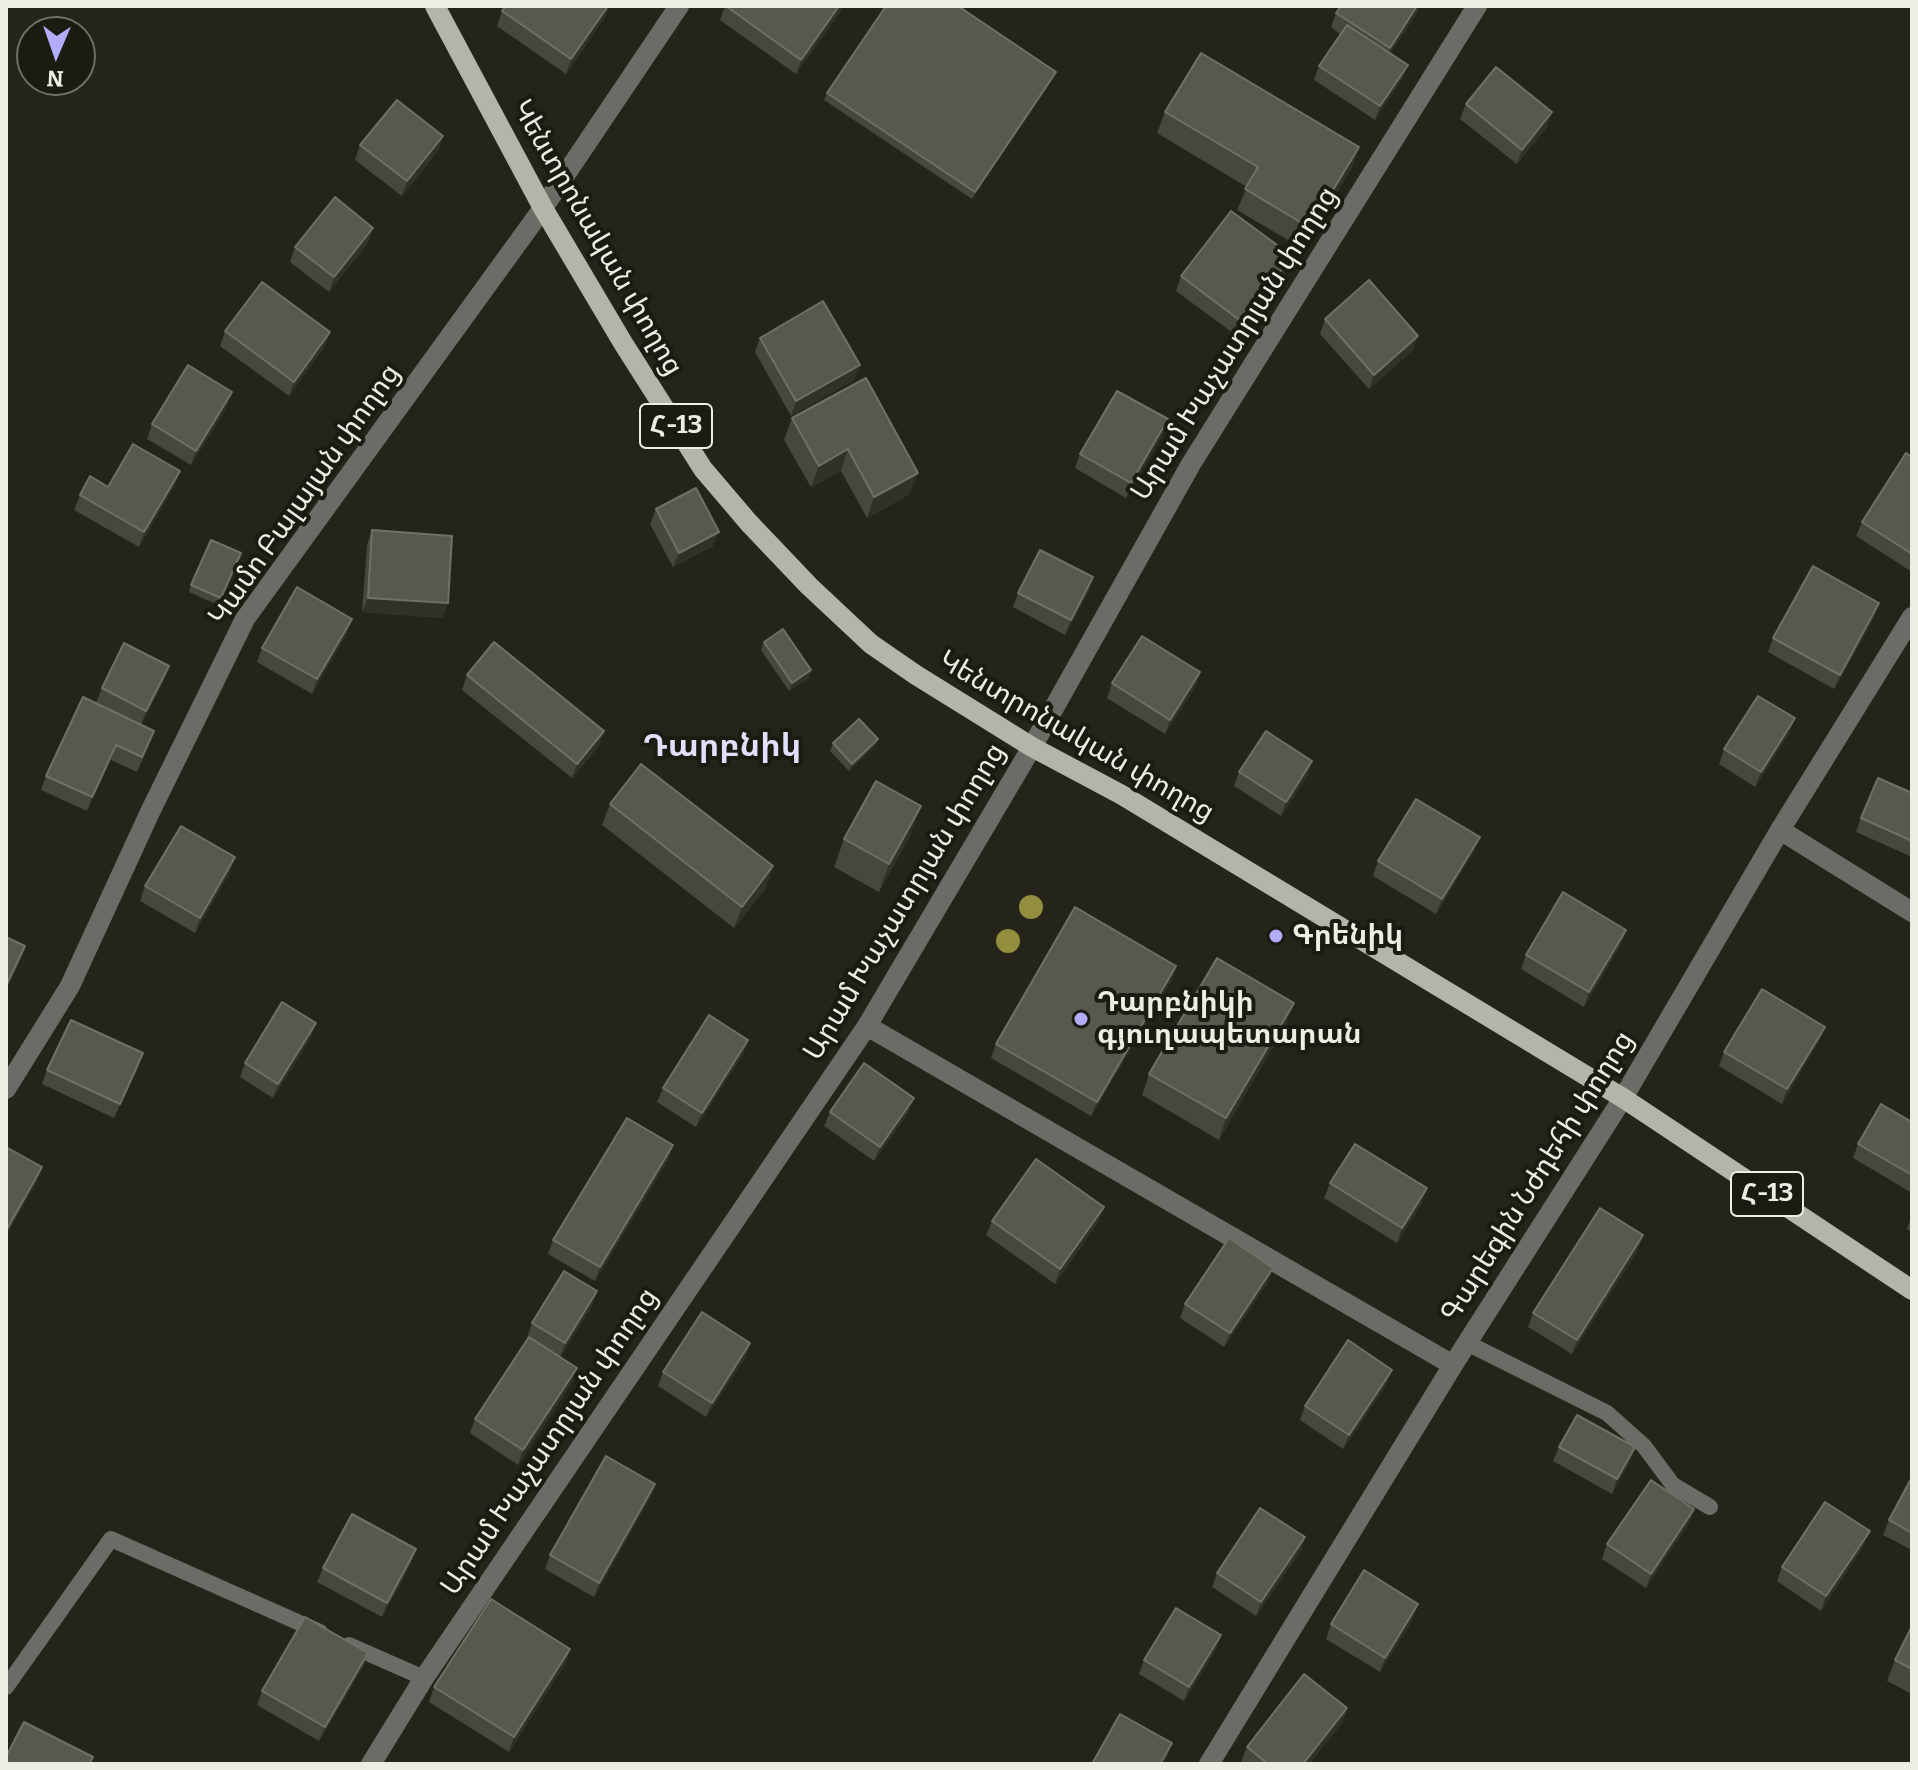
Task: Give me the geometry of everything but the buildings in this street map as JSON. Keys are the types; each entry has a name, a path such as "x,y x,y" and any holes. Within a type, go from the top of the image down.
{"main road":[{"name":"Կենտրոնական փողոց","path":"435,6 543,208 703,469 809,586 871,644 1032,747 1122,795 1623,1098 1912,1290"}],"street":[{"name":"Կամո Բալայան փողոց","path":"6,1089 70,986 150,812 245,619 543,208 679,6"},
{"name":"Արամ Խաչատրյան փողոց","path":"371,1764 424,1678 867,1026 1032,747 1191,464 1477,6"},
{"name":"Գարեգին Նժդեհի փողոց","path":"1209,1764 1453,1365 1623,1098 1780,830 1912,617"},
{"path":"1780,830 1912,912"},
{"path":"867,1026 1453,1365"}],"lane":[{"path":"1467,1343 1607,1413 1644,1446 1673,1485 1710,1507"},
{"path":"6,1687 111,1539 424,1678"}],"place":[{"name":"Գրենիկ","path":"1276,936"},
{"name":"Դարբնիկի գյուղապետարան","path":"1081,1019"}],"district":[{"name":"Դարբնիկ","path":"722,747"}]}
